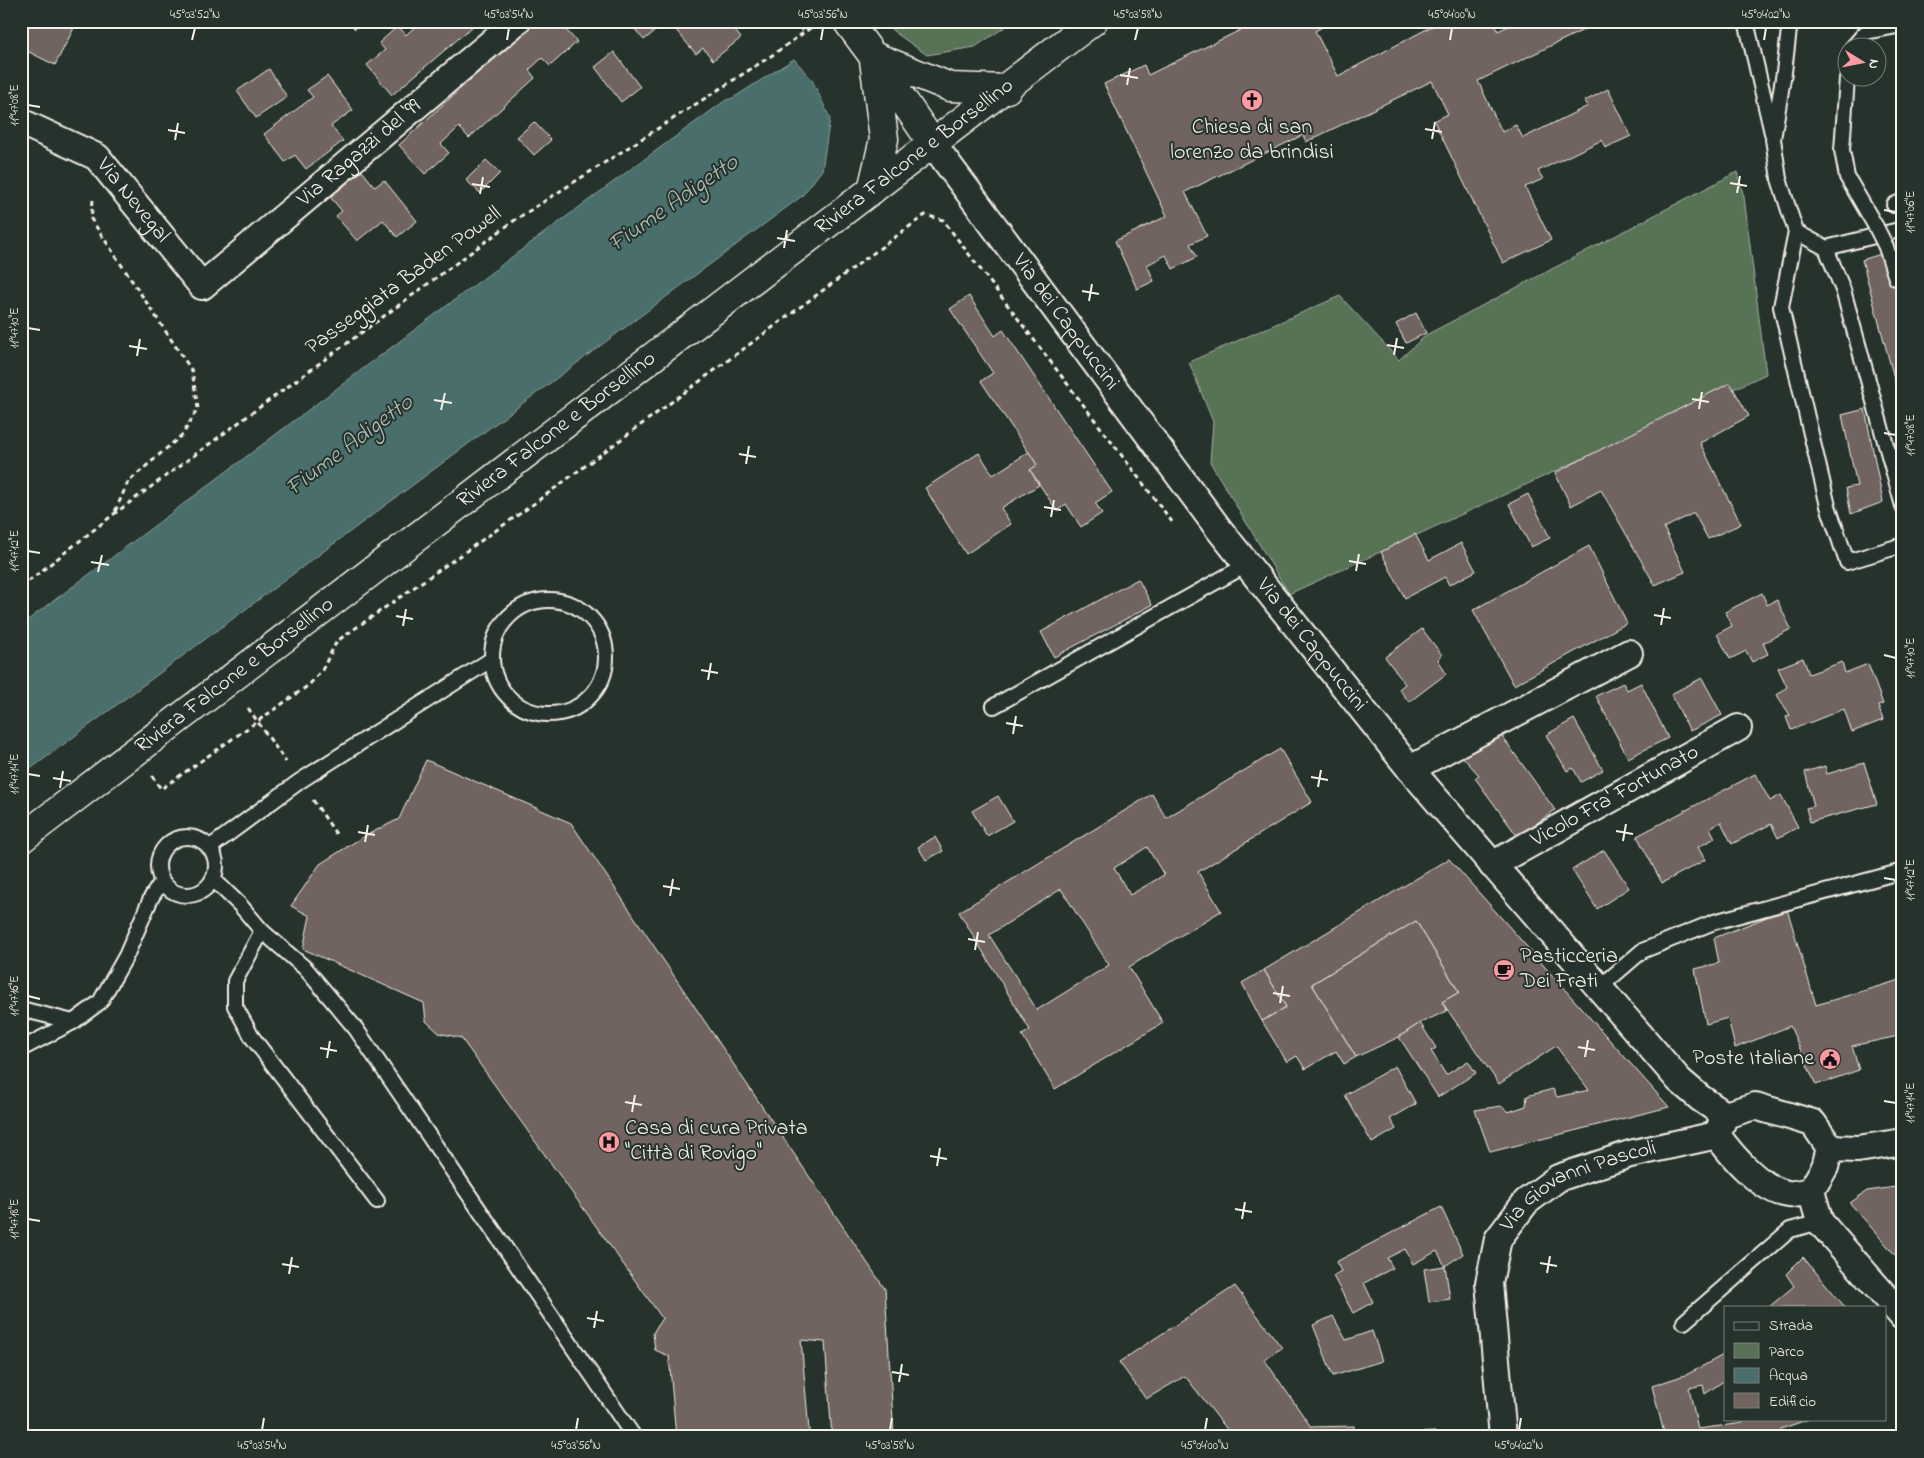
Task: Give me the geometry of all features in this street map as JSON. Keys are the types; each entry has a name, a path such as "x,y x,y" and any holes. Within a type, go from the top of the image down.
{"main road":[{"path":"847,21 933,144"},
{"name":"Riviera Falcone e Borsellino","path":"21,839 1093,21"},
{"path":"873,56 950,86 1007,88"},
{"path":"872,190 884,139 873,56"}],"street":[{"name":"Via Ragazzi del '99","path":"202,286 517,21"},
{"name":"Via Nevegal","path":"21,122 97,157 202,286"},
{"name":"Via dei Cappuccini","path":"933,144 1218,528 1410,769 1679,1080 1700,1098 1721,1125"},
{"path":"1410,769 1629,653"},
{"name":"Vicolo Fra' Fortunato","path":"1492,865 1738,728"},
{"path":"1811,1192 1788,1194 1766,1186 1731,1155 1721,1125 1755,1106 1813,1123 1830,1148"},
{"name":"Via Giovanni Pascoli","path":"1503,1437 1489,1283 1498,1239 1526,1202 1558,1178 1721,1125"},
{"path":"1830,1148 1858,1149 1903,1142"},
{"path":"1830,1148 1824,1167 1811,1192 1820,1222 1898,1302"}],"lane":[{"path":"1746,21 1773,139 1779,179 1796,232 1781,307 1828,506 1847,562 1903,545"},
{"path":"1773,139 1790,21"},
{"path":"1861,38 1866,32 1897,26 1903,28"},
{"path":"1846,88 1842,150 1847,177 1876,226 1886,247 1896,278"},
{"path":"1826,248 1903,230"},
{"path":"1796,232 1826,248 1843,290 1903,506"},
{"path":"994,706 1248,564"},
{"path":"547,599 565,601 582,609 595,621 604,637 607,655 604,673 597,689 584,702 569,711 551,715 533,712 517,705 504,692 495,677 492,659 494,641 501,624 514,611 529,602 547,599"},
{"path":"209,848 300,781 492,659"},
{"path":"193,838 202,842 214,856 216,866 213,879 203,890 194,894 176,893 162,881 159,872 161,853 175,840 193,838"},
{"path":"1599,988 1642,951 1714,922 1903,871"},
{"path":"213,879 240,905 262,931 306,969 356,1029 634,1437"},
{"path":"21,1049 73,1022 100,1002 126,956 150,898 162,881"},
{"path":"262,931 235,981 235,1006 252,1037 377,1201"},
{"path":"21,1009 73,1022"},
{"path":"1684,1322 1790,1230 1820,1222"}],"path":[{"path":"794,21 804,32"},
{"name":"Passeggiata Baden Powell","path":"21,587 114,514 514,220 772,56 819,21"},
{"path":"97,157 91,219 192,371 198,408 182,434 128,482 114,514"},
{"path":"135,752 161,789 309,685 322,670 337,641 528,508 925,215 944,220 1175,526"}],"green space":[{"path":"886,21 1014,21 975,47 927,55 893,31"},
{"path":"1737,172 1744,197 1766,374 1289,594 1210,462 1213,422 1189,362 1340,296 1399,360 1426,335"}],"water":[{"name":"Fiume Adigetto","path":"794,59 812,80 830,118 822,170 802,196 21,776 21,625 637,165 726,100 733,98"}],"building":[{"path":"21,21 65,21 74,28 55,65 21,48"},
{"path":"347,21 363,21 355,29"},
{"path":"421,21 479,21 392,95 367,65 385,50 379,43 398,26 406,35"},
{"path":"534,21 558,21 577,42 550,66 542,58 529,70 535,78 469,138 459,127 441,144 449,153 425,174 399,145"},
{"path":"628,21 655,21 660,27 644,40"},
{"path":"674,21 727,21 741,38 713,60 703,48 696,54 671,24"},
{"path":"1259,21 1333,21 1315,31 1338,76 1442,21 1494,21 1498,31 1519,21 1602,21 1478,81 1502,132 1516,125 1523,138 1588,106 1585,101 1608,89 1631,136 1605,148 1602,140 1538,171 1543,179 1525,187 1551,240 1503,263 1434,121 1448,114 1432,81 1306,142 1303,135 1185,192 1207,236 1190,244 1197,257 1173,269 1166,255 1147,265 1154,281 1137,289 1115,241 1167,216 1104,84 1144,65 1148,75"},
{"path":"614,52 640,87 621,102 595,67"},
{"path":"269,69 287,97 256,118 237,91"},
{"path":"327,76 353,110 331,126 343,141 306,169 295,155 285,162 264,134 313,97 307,90"},
{"path":"534,122 551,140 534,155 517,137"},
{"path":"486,160 500,173 480,193 466,180"},
{"path":"362,171 375,187 384,180 417,221 397,237 383,220 357,241 336,216 342,211 330,197"},
{"path":"1903,247 1903,411 1862,260"},
{"path":"969,296 995,336 1003,330 1112,492 1095,503 1102,513 1081,527 1066,504 1057,511 1030,470 1037,465 981,381 993,373 950,309"},
{"path":"1416,313 1426,333 1406,343 1396,324"},
{"path":"1730,383 1749,416 1700,443 1741,524 1708,539 1694,513 1664,528 1685,572 1655,585 1601,490 1571,506 1555,473"},
{"path":"1865,409 1883,502 1851,514 1846,488 1857,486 1842,415"},
{"path":"1029,452 1037,465 1030,470 1039,485 1001,508 1011,524 966,554 925,488 979,453 993,475"},
{"path":"1528,494 1550,538 1531,547 1509,504"},
{"path":"1415,534 1429,560 1461,543 1476,571 1449,585 1445,577 1405,598 1381,552"},
{"path":"1589,546 1627,623 1514,685 1473,610"},
{"path":"1138,579 1152,605 1054,657 1041,632"},
{"path":"1762,593 1767,605 1777,600 1791,629 1763,643 1768,654 1752,662 1746,651 1730,659 1717,634 1732,626 1725,612"},
{"path":"1422,629 1442,655 1438,659 1446,674 1409,702 1399,689 1405,684 1385,657"},
{"path":"1803,658 1809,674 1842,662 1845,673 1868,664 1883,704 1878,706 1883,720 1852,732 1844,709 1791,730 1786,717 1790,715 1777,695 1787,687 1778,668"},
{"path":"1702,678 1722,715 1690,731 1671,694"},
{"path":"1623,683 1627,690 1641,683 1668,738 1628,758 1596,696"},
{"path":"1574,719 1603,770 1581,782 1573,768 1567,771 1546,735"},
{"path":"1499,732 1555,810 1518,837 1475,778 1479,775 1460,754"},
{"path":"1280,749 1312,802 1198,872 1221,911 1129,967 1163,1023 1055,1089 1022,1035 1030,1030 959,912 1152,794 1166,818","holes":["1147,847 1164,875 1130,895 1114,868","1061,889 1109,965 1037,1010 989,935"]},
{"path":"426,760 571,823 885,1289 894,1437 832,1437 825,1342 801,1340 809,1431 805,1437 676,1437 669,1356 655,1350 653,1333 662,1318 461,1038 439,1033 426,1021 424,1003 303,949 310,916 291,906 320,864 361,838 399,819"},
{"path":"1864,763 1877,804 1810,822 1806,808 1814,806 1805,772 1825,766 1827,774"},
{"path":"1755,774 1770,801 1781,795 1798,827 1778,838 1771,824 1732,844 1721,822 1710,828 1715,838 1698,847 1705,860 1662,883 1637,836"},
{"path":"998,796 1013,821 987,836 972,811"},
{"path":"935,837 943,851 926,860 918,847"},
{"path":"1604,850 1629,888 1597,909 1572,870"},
{"path":"1449,859 1669,1107 1490,1152 1475,1110 1501,1106 1508,1112 1526,1106 1527,1096 1553,1089 1557,1097 1589,1090 1556,1046 1499,1084 1442,1002 1459,992 1416,921 1312,984 1356,1057 1344,1064 1336,1051 1305,1069 1297,1056 1287,1062 1262,1021 1286,1007 1264,970"},
{"path":"1787,909 1816,1005 1903,979 1903,1035 1852,1046 1859,1070 1816,1085 1790,1026 1735,1048 1728,1018 1706,1024 1695,969 1719,963 1714,938"},
{"path":"1416,921 1459,992 1442,1002 1447,1011 1420,1023 1399,1037 1356,1057 1312,984"},
{"path":"1264,970 1286,1007 1262,1021 1242,983"},
{"path":"1420,1023 1436,1048 1431,1051 1446,1075 1468,1061 1476,1073 1438,1097 1399,1037"},
{"path":"1395,1066 1416,1104 1390,1119 1396,1129 1372,1143 1345,1095"},
{"path":"1903,1186 1903,1251 1896,1256 1850,1203 1867,1191"},
{"path":"1441,1207 1463,1254 1445,1266 1437,1251 1413,1264 1405,1249 1387,1258 1393,1268 1364,1283 1373,1302 1353,1313 1333,1276 1341,1271 1336,1262"},
{"path":"1803,1257 1844,1306 1770,1306 1794,1286 1786,1274"},
{"path":"1445,1266 1450,1299 1429,1302 1424,1269"},
{"path":"1235,1286 1282,1348 1264,1359 1311,1427 1354,1426 1355,1436 1435,1432 1435,1437 1233,1437 1185,1376 1146,1399 1119,1362"},
{"path":"1333,1316 1346,1340 1372,1331 1382,1361 1333,1376 1313,1325"},
{"path":"1724,1355 1724,1381 1705,1394 1703,1385 1689,1388 1698,1429 1743,1423 1743,1420 1806,1420 1781,1429 1782,1437 1665,1437 1652,1386 1688,1374"}],"place":[{"name":"Chiesa di san lorenzo da brindisi","path":"1252,100"},
{"name":"Pasticceria Dei Frati","path":"1504,970"},
{"name":"Poste Italiane","path":"1830,1059"},
{"name":"Casa di cura Privata \"Città di Rovigo\"","path":"609,1142"}]}
